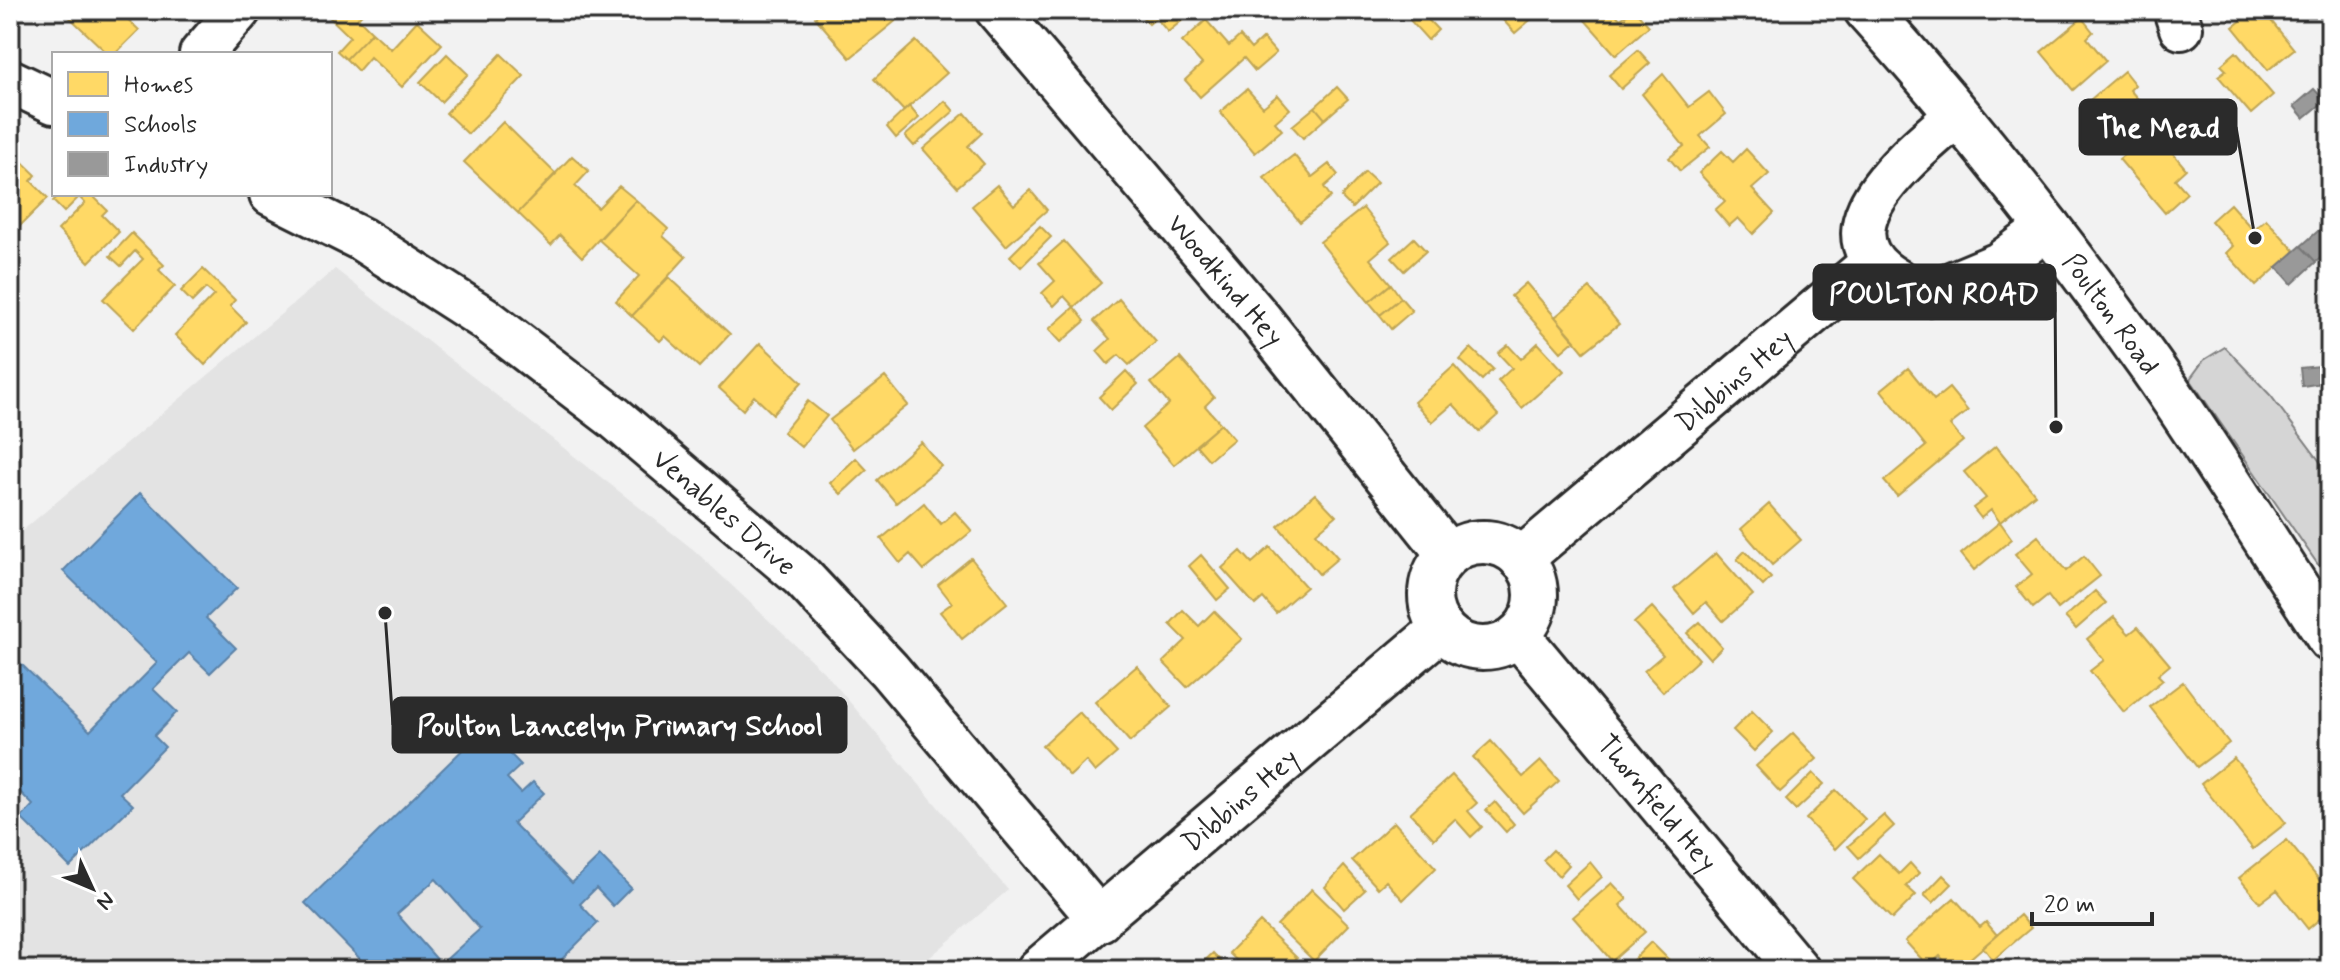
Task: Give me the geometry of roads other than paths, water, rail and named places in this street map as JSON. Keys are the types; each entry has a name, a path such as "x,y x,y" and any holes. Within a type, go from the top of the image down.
{"street":[{"path":"203,52 239,10"},
{"name":"Woodkind Hey","path":"997,10 1260,319 1448,554"},
{"name":"Poulton Road","path":"1867,10 2049,227 2152,368 2330,639"},
{"path":"10,81 52,101"},
{"path":"1957,115 1900,164 1871,201 1863,226 1872,263 1900,285 1927,294 1999,264 2049,227"},
{"name":"Venables Drive","path":"275,196 361,239 484,318 615,418 802,577 889,670 1100,920"},
{"name":"Dibbins Hey","path":"1521,559 1872,263"},
{"path":"1477,542 1487,542 1509,548 1521,559 1532,575 1536,595 1530,619 1518,635 1487,648 1466,646 1442,628 1434,618 1429,598 1432,578 1448,554 1477,542"},
{"name":"Dibbins Hey","path":"1038,970 1442,628"},
{"name":"Thornfield Hey","path":"1518,635 1798,970"}],"place":[{"name":"The Mead","path":"2255,238"},
{"name":"POULTON ROAD","path":"2056,427"},
{"name":"Poulton Lancelyn Primary School","path":"385,613"}]}
